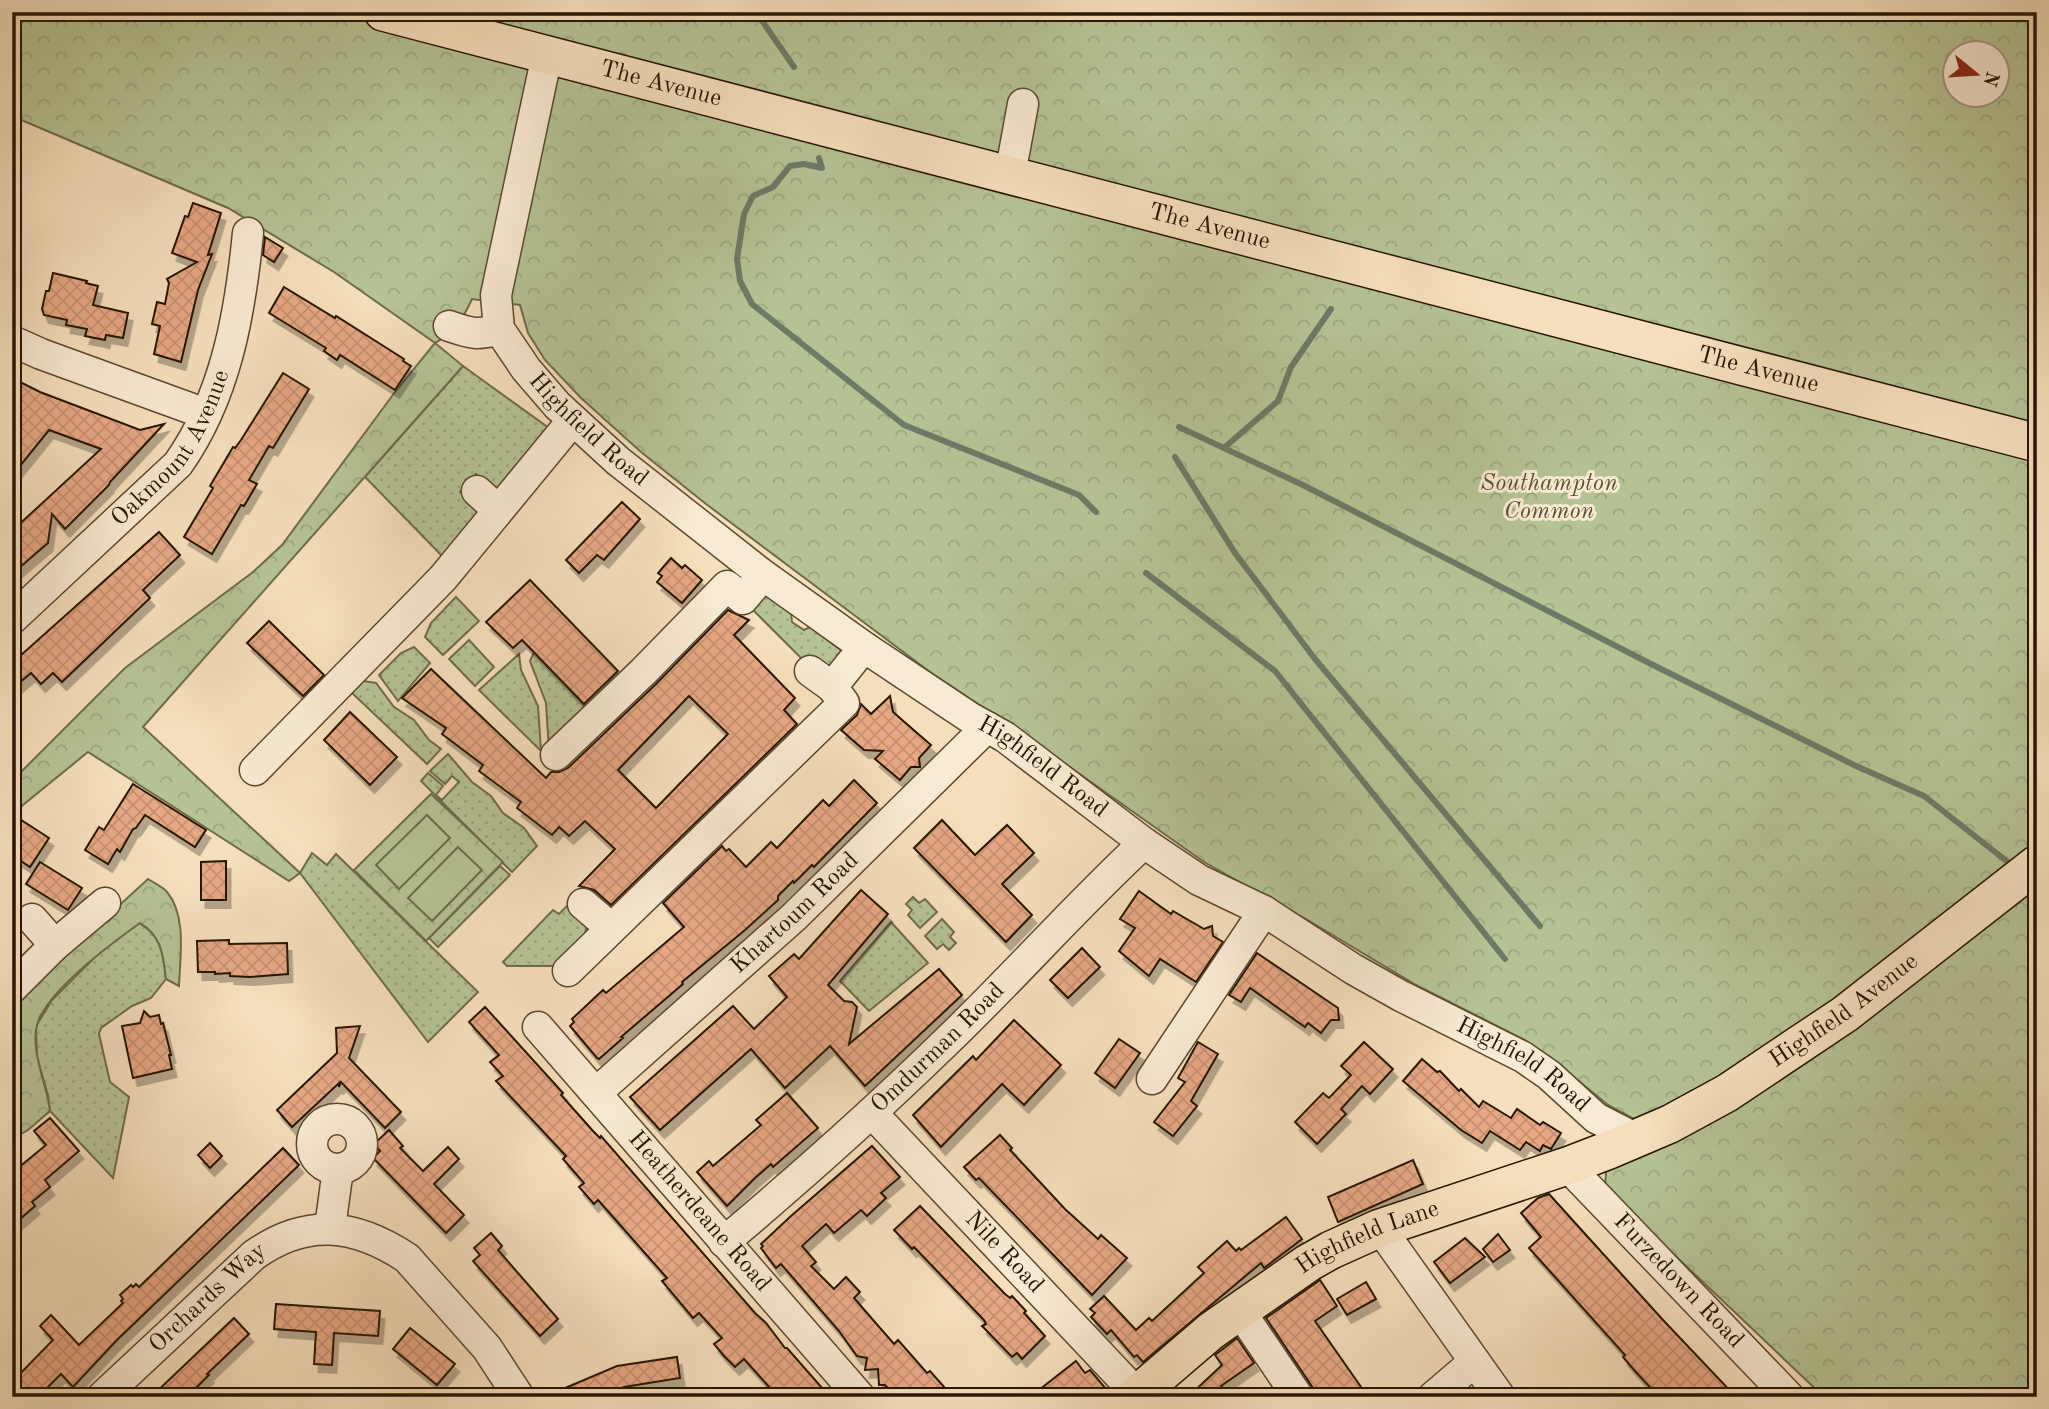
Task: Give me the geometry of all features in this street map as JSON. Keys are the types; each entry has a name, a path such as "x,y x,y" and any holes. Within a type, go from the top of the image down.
{"main road":[{"name":"The Avenue","path":"383,12 2037,443"},
{"name":"Highfield Avenue","path":"1635,1138 1697,1110 1780,1059 1845,1014 2037,864"},
{"name":"Highfield Lane","path":"1135,1395 1211,1331 1307,1264 1380,1228 1570,1166 1635,1138"}],"street":[{"name":"Highfield Road","path":"547,55 496,295 499,330 526,369 573,420 618,461 763,575 863,648 1033,757 1144,843 1199,880 1264,911 1353,970 1523,1057 1549,1074 1596,1118 1635,1138"},
{"path":"1010,176 1023,104"},
{"name":"Oakmount Avenue","path":"12,619 178,464 190,448 223,374 233,338 243,287 248,233"},
{"path":"449,326 474,334 499,330"},
{"path":"12,341 206,414"},
{"path":"255,770 430,593 487,500 573,420"},
{"path":"556,755 643,672 727,586 743,599 763,575"},
{"path":"568,971 844,703 821,679 863,648"},
{"name":"Khartoum Road","path":"596,1093 794,917 987,727"},
{"name":"Omdurman Road","path":"724,1242 872,1113 990,999 1144,843"},
{"path":"12,988 55,945 106,903"},
{"path":"583,904 611,928"},
{"path":"1152,1079 1264,911"},
{"path":"32,919 55,945"},
{"name":"Heatherdeane Road","path":"538,1027 860,1397"},
{"name":"Nile Road","path":"872,1113 1135,1395"},
{"name":"Furzedown Road","path":"1570,1166 1789,1397"},
{"path":"330,1228 338,1169"},
{"name":"Orchards Way","path":"102,1397 254,1255 297,1232 330,1228 366,1238 407,1258 487,1348 519,1397"},
{"path":"1380,1228 1500,1397"},
{"path":"1250,1326 1298,1397"},
{"path":"1433,1397 1475,1363"}],"green space":[{"name":"Southampton Common","path":"12,12 2037,12 2037,1397 1824,1397 1605,1189 1606,1171 1659,1149 1636,1120 1608,1105 1525,1040 1416,985 1204,862 930,672 641,452 581,398 545,360 528,333 520,305 472,299 458,324 435,343 334,272 228,208 12,116"},
{"path":"435,343 463,366 143,727 300,873 289,881 88,752 23,805 12,819 12,781 125,668 253,572 282,545 395,392"},
{"path":"463,366 553,431 498,493 476,474 460,492 482,512 445,559 365,477"},
{"path":"763,593 791,613 792,622 804,630 810,627 846,654 830,667 812,669 752,609"},
{"path":"456,597 479,621 443,655 425,637 431,623"},
{"path":"469,640 494,667 475,686 449,659"},
{"path":"414,647 430,663 398,701 379,675 401,653"},
{"path":"534,652 588,709 549,751 546,703 530,661"},
{"path":"519,654 521,670 538,706 541,751 479,690"},
{"path":"363,681 376,683 394,707 414,720 429,740 441,749 427,764 351,692"},
{"path":"448,754 472,782 491,796 503,813 524,828 537,846 512,872 421,781 428,773 443,786 436,795 442,800 459,782 452,776 445,784 430,771"},
{"path":"431,794 503,862 426,941 354,870"},
{"path":"427,815 450,838 399,889 376,865"},
{"path":"458,847 482,870 432,921 408,898"},
{"path":"312,853 327,865 336,854 478,992 428,1042 300,873"},
{"path":"500,866 510,875 438,947 429,938"},
{"path":"148,879 167,892 177,913 181,937 179,986 166,979 157,940 140,923 81,969 53,998 37,1025 37,1056 50,1111 28,1130 12,1139 12,1015 18,998"},
{"path":"913,897 919,903 925,899 937,912 920,928 908,915 912,910 906,904"},
{"path":"571,902 587,923 584,941 559,966 507,966 503,962 553,910 559,914"},
{"path":"942,919 954,932 950,937 956,943 949,950 943,944 937,949 925,936"},
{"path":"891,922 928,963 869,1011 840,981"},
{"path":"139,923 147,928 160,946 166,979 151,998 132,1006 101,1028 99,1034 110,1082 129,1097 113,1178 50,1111 37,1058 36,1026 52,1000 100,952"}],"building":[{"path":"193,203 221,213 208,255 212,254 198,290 181,362 154,354 160,326 152,324 157,302 165,304 169,283 167,279 197,262 172,253 185,216 188,217"},
{"path":"265,237 283,248 274,262 263,255"},
{"path":"53,273 98,286 93,305 128,313 123,338 106,335 105,340 85,336 87,329 66,325 67,320 44,315 42,309"},
{"path":"284,287 404,359 403,361 411,366 395,390 340,355 337,360 324,351 326,348 269,313"},
{"path":"283,373 309,389 273,448 269,446 249,480 257,484 244,506 241,505 212,554 184,537 233,447 241,440"},
{"path":"12,378 40,392 140,430 164,424 65,529 52,514 48,543 12,574 12,531 101,449 49,430 12,476"},
{"path":"622,502 640,519 604,560 597,555 579,573 566,560"},
{"path":"159,532 180,555 143,590 150,598 62,682 53,673 41,684 31,673 12,689 12,666 20,656"},
{"path":"671,558 682,568 685,565 702,580 682,603 657,582 662,576 658,573"},
{"path":"530,580 618,671 584,704 522,640 513,648 486,622"},
{"path":"728,610 749,620 734,635 795,698 784,710 797,724 611,905 594,890 579,886 615,849 585,821 569,836 559,827 552,835 517,808 521,802 479,771 483,765 442,734 446,728 402,698 431,669 546,778 551,772 568,768","holes":["689,696 728,734 656,808 618,770"]},
{"path":"269,621 324,675 303,696 247,643"},
{"path":"890,696 893,712 931,745 919,758 920,767 911,767 900,780 875,759 883,751 864,750 841,730 857,715 861,704 871,714"},
{"path":"350,712 397,757 370,785 324,740"},
{"path":"854,780 877,803 814,867 812,865 794,883 793,881 778,896 778,900 597,1058 570,1026 574,1022 572,1019 603,990 606,993 684,927 663,903 722,846 726,851 729,849 746,867 771,842 777,848 823,800 829,806"},
{"path":"133,784 206,830 195,847 145,815 133,829 120,852 117,849 108,864 85,850 99,827 104,830"},
{"path":"12,814 49,838 30,867 15,857 19,850 12,846"},
{"path":"942,820 975,855 1007,825 1034,853 1002,884 1032,915 1006,942 914,848"},
{"path":"226,861 226,900 201,900 201,862"},
{"path":"40,862 82,888 68,910 26,884"},
{"path":"861,890 888,914 828,985 844,1001 852,1002 857,1007 849,1044 939,969 962,995 865,1086 830,1046 785,1088 751,1049 660,1130 630,1097 733,1006 754,1029 787,997 769,976 794,954 799,959"},
{"path":"1139,891 1171,914 1173,911 1204,929 1212,926 1213,936 1223,942 1196,982 1160,959 1149,976 1119,951 1135,928 1120,919"},
{"path":"229,940 229,944 287,943 288,974 250,977 198,972 197,941"},
{"path":"1082,948 1100,967 1068,998 1050,980"},
{"path":"1257,953 1338,1008 1339,1020 1331,1020 1321,1033 1308,1023 1305,1027 1250,988 1241,1002 1229,995"},
{"path":"485,1007 830,1397 778,1397 744,1359 735,1367 724,1356 714,1344 722,1338 699,1313 693,1318 662,1281 667,1278 598,1200 594,1204 579,1187 584,1183 563,1159 566,1156 496,1081 503,1076 490,1062 499,1055 469,1022"},
{"path":"144,1011 150,1017 159,1015 161,1024 163,1023 172,1069 133,1078 122,1026 140,1023"},
{"path":"1014,1020 1061,1065 1024,1105 1002,1084 941,1147 913,1115 973,1056 976,1060"},
{"path":"360,1026 349,1058 401,1112 385,1128 341,1082 339,1087 339,1083 292,1127 277,1110 337,1053 336,1028"},
{"path":"1119,1039 1140,1053 1115,1088 1095,1073"},
{"path":"1198,1042 1218,1054 1191,1101 1197,1106 1173,1136 1154,1122 1185,1082 1178,1078"},
{"path":"1364,1042 1393,1069 1370,1094 1362,1086 1341,1109 1346,1114 1317,1144 1295,1122 1323,1093 1329,1098 1351,1075 1341,1066"},
{"path":"1422,1059 1437,1072 1440,1071 1479,1107 1483,1101 1511,1118 1517,1109 1540,1125 1543,1122 1561,1133 1551,1149 1543,1145 1540,1151 1526,1142 1520,1150 1490,1131 1482,1143 1461,1130 1403,1081"},
{"path":"787,1093 818,1128 773,1167 771,1164 727,1206 697,1172 709,1161 713,1166 761,1125 756,1120"},
{"path":"50,1118 79,1151 45,1180 50,1187 32,1202 35,1206 12,1226 12,1173 46,1145 34,1131"},
{"path":"389,1130 403,1146 400,1148 423,1171 448,1147 459,1159 434,1184 464,1215 446,1233 373,1158 380,1151 374,1144"},
{"path":"1000,1135 1012,1148 1010,1150 1065,1209 1098,1239 1101,1235 1127,1258 1092,1295 979,1178 976,1180 964,1167"},
{"path":"210,1143 222,1156 210,1168 198,1155"},
{"path":"872,1146 900,1177 881,1193 886,1198 867,1216 861,1210 834,1233 826,1224 802,1246 816,1262 811,1266 834,1289 846,1277 860,1292 854,1298 894,1344 898,1340 953,1397 896,1397 885,1385 879,1385 878,1369 865,1370 867,1358 857,1356 781,1264 776,1268 761,1248 761,1244 791,1216"},
{"path":"283,1148 299,1165 116,1341 73,1387 61,1374 38,1397 12,1397 12,1382 53,1340 40,1326 51,1315 79,1345 123,1303 120,1295 131,1285 133,1287 136,1284 139,1287"},
{"path":"1413,1160 1423,1184 1338,1222 1328,1197"},
{"path":"1549,1194 1736,1397 1659,1397 1634,1370 1623,1357 1625,1355 1529,1248 1541,1237 1521,1213 1538,1198"},
{"path":"920,1206 1005,1294 1010,1298 1012,1296 1045,1336 1022,1359 1017,1353 1012,1357 982,1326 986,1324 984,1320 914,1247 912,1249 894,1230"},
{"path":"1286,1217 1302,1239 1264,1268 1261,1263 1143,1362 1137,1355 1134,1357 1111,1330 1107,1334 1091,1317 1095,1313 1090,1309 1104,1296 1136,1330 1149,1318 1152,1321 1204,1273 1198,1267 1227,1241 1236,1251 1239,1248 1241,1250"},
{"path":"491,1233 502,1246 498,1250 558,1319 540,1336 473,1261 480,1255 474,1248"},
{"path":"1498,1234 1510,1250 1493,1262 1483,1249"},
{"path":"1465,1238 1485,1257 1450,1283 1434,1262"},
{"path":"1320,1280 1337,1306 1315,1321 1368,1397 1319,1397 1266,1318"},
{"path":"1366,1282 1376,1299 1347,1315 1337,1299"},
{"path":"276,1304 380,1311 378,1336 334,1333 332,1365 314,1364 316,1332 274,1329"},
{"path":"234,1318 249,1334 187,1397 151,1397"},
{"path":"410,1328 455,1364 437,1385 393,1349"},
{"path":"1237,1338 1254,1363 1221,1386 1231,1397 1188,1397 1222,1365 1215,1355"},
{"path":"677,1357 680,1378 624,1387 601,1397 544,1397 617,1366"},
{"path":"1076,1361 1085,1373 1090,1370 1106,1389 1097,1397 1030,1397"}],"waterway":[{"path":"756,12 794,67"},
{"path":"819,158 822,168 804,164 790,166 773,187 753,196 744,214 737,259 740,281 752,304 904,425 1079,495 1096,512"},
{"path":"1225,447 1278,401 1291,367 1331,309"},
{"path":"1179,427 1303,485 1856,766 1924,796 2009,863"},
{"path":"1175,457 1235,553 1315,659 1540,926"},
{"path":"1146,573 1275,671 1505,959"}]}
